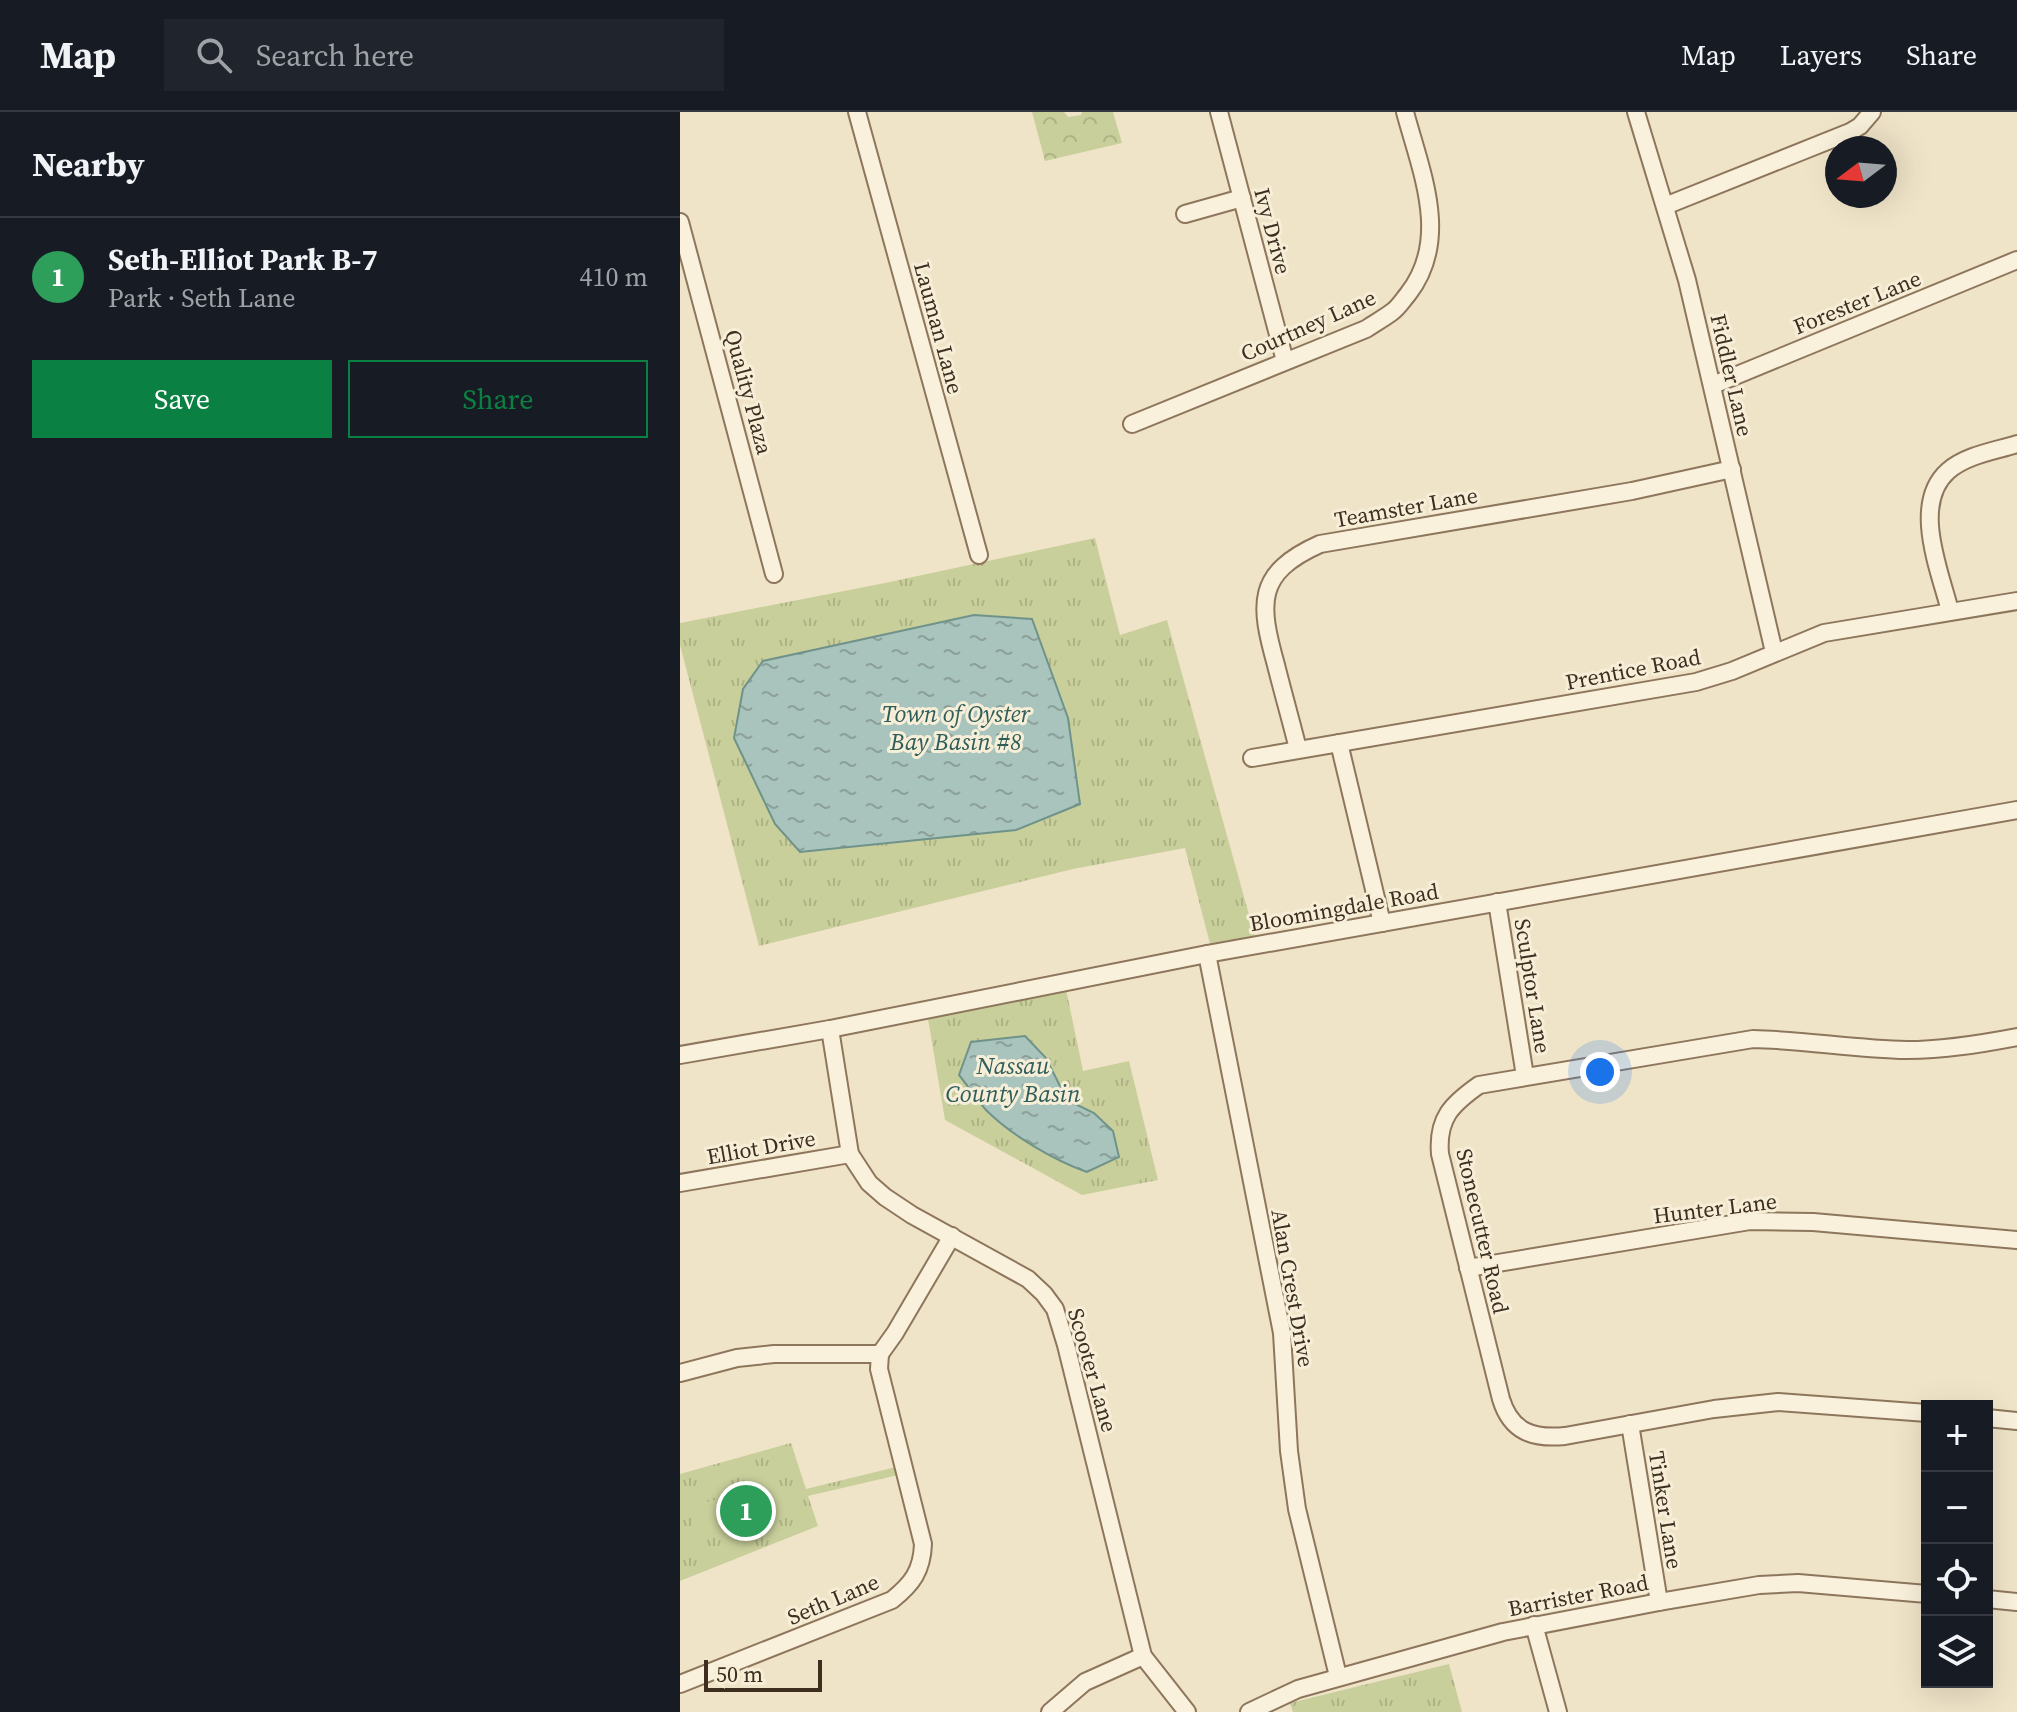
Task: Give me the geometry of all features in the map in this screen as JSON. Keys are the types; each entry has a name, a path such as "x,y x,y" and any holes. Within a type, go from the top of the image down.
{"street":[{"name":"Lauman Lane","path":"857,112 979,555"},
{"name":"Ivy Drive","path":"1219,112 1285,361"},
{"name":"Courtney Lane","path":"1132,424 1366,329 1395,311 1418,281 1428,257 1432,235 1431,212 1405,112"},
{"name":"Fiddler Lane","path":"1636,112 1687,280 1774,652"},
{"path":"1665,206 1850,132 1872,112"},
{"path":"1185,214 1242,198"},
{"name":"Quality Plaza","path":"680,222 774,574"},
{"name":"Forester Lane","path":"1713,385 2017,260"},
{"path":"1950,611 1928,511 1935,487 1948,471 1966,460 2017,444"},
{"name":"Teamster Lane","path":"1298,749 1265,625 1265,601 1271,581 1293,556 1320,544 1632,491 1732,469"},
{"name":"Prentice Road","path":"1252,758 1696,682 1732,671 1824,633 2017,601"},
{"path":"1339,743 1382,923"},
{"name":"Bloomingdale Road","path":"680,1055 830,1029 1207,954 2017,810"},
{"name":"Sculptor Lane","path":"1497,902 1525,1076"},
{"name":"Alan Crest Drive","path":"1207,954 1282,1333 1289,1451 1297,1509 1338,1676"},
{"name":"Scooter Lane","path":"830,1029 850,1154 869,1183 885,1197 1028,1279 1055,1309 1143,1656 1187,1712"},
{"name":"Stonecutter Road","path":"1921,1413 1778,1402 1714,1409 1548,1438 1525,1433 1508,1417 1501,1399 1440,1154 1443,1123 1458,1100 1479,1085 1753,1039 1905,1050 1946,1049 2017,1037"},
{"name":"Elliot Drive","path":"680,1183 850,1154"},
{"name":"Hunter Lane","path":"1468,1268 1750,1221 1813,1222 2017,1240"},
{"path":"680,1373 737,1358 774,1354 880,1354 952,1236"},
{"name":"Seth Lane","path":"680,1684 892,1600 911,1585 920,1570 923,1544 879,1369 880,1354"},
{"path":"1993,1419 2017,1421"},
{"name":"Tinker Lane","path":"1630,1424 1659,1602"},
{"name":"Barrister Road","path":"1249,1712 1298,1689 1338,1676 1534,1625 1659,1602 1759,1585 1798,1583 1921,1593"},
{"path":"1993,1600 2017,1602"},
{"path":"1534,1625 1558,1712"},
{"path":"1050,1712 1085,1682 1143,1656"}],"green space":[{"path":"1032,112 1064,112 1068,117 1081,115 1082,112 1113,112 1122,143 1045,161"},
{"path":"1095,538 1120,635 1167,620 1258,947 1213,955 1185,848 1073,869 759,946 680,645 680,623"},
{"path":"1066,989 1083,1071 1129,1061 1158,1180 1082,1195 945,1120 928,1019"},
{"path":"791,1443 806,1489 896,1467 898,1475 808,1496 818,1526 680,1581 680,1474"},
{"path":"729,1496 735,1518 694,1530 688,1507"},
{"path":"1449,1664 1462,1712 1293,1712 1290,1703"}],"water":[{"name":"Town of Oyster Bay Basin #8","path":"974,615 1032,619 1068,718 1080,804 1016,830 800,852 775,824 734,738 743,689 763,661"},
{"name":"Nassau County Basin","path":"1025,1036 1046,1058 1067,1100 1094,1113 1113,1131 1119,1157 1087,1172 1033,1146 982,1106 959,1075 971,1042"}],"place":[{"name":"Seth-Elliot Park B-7","path":"746,1511"}]}
